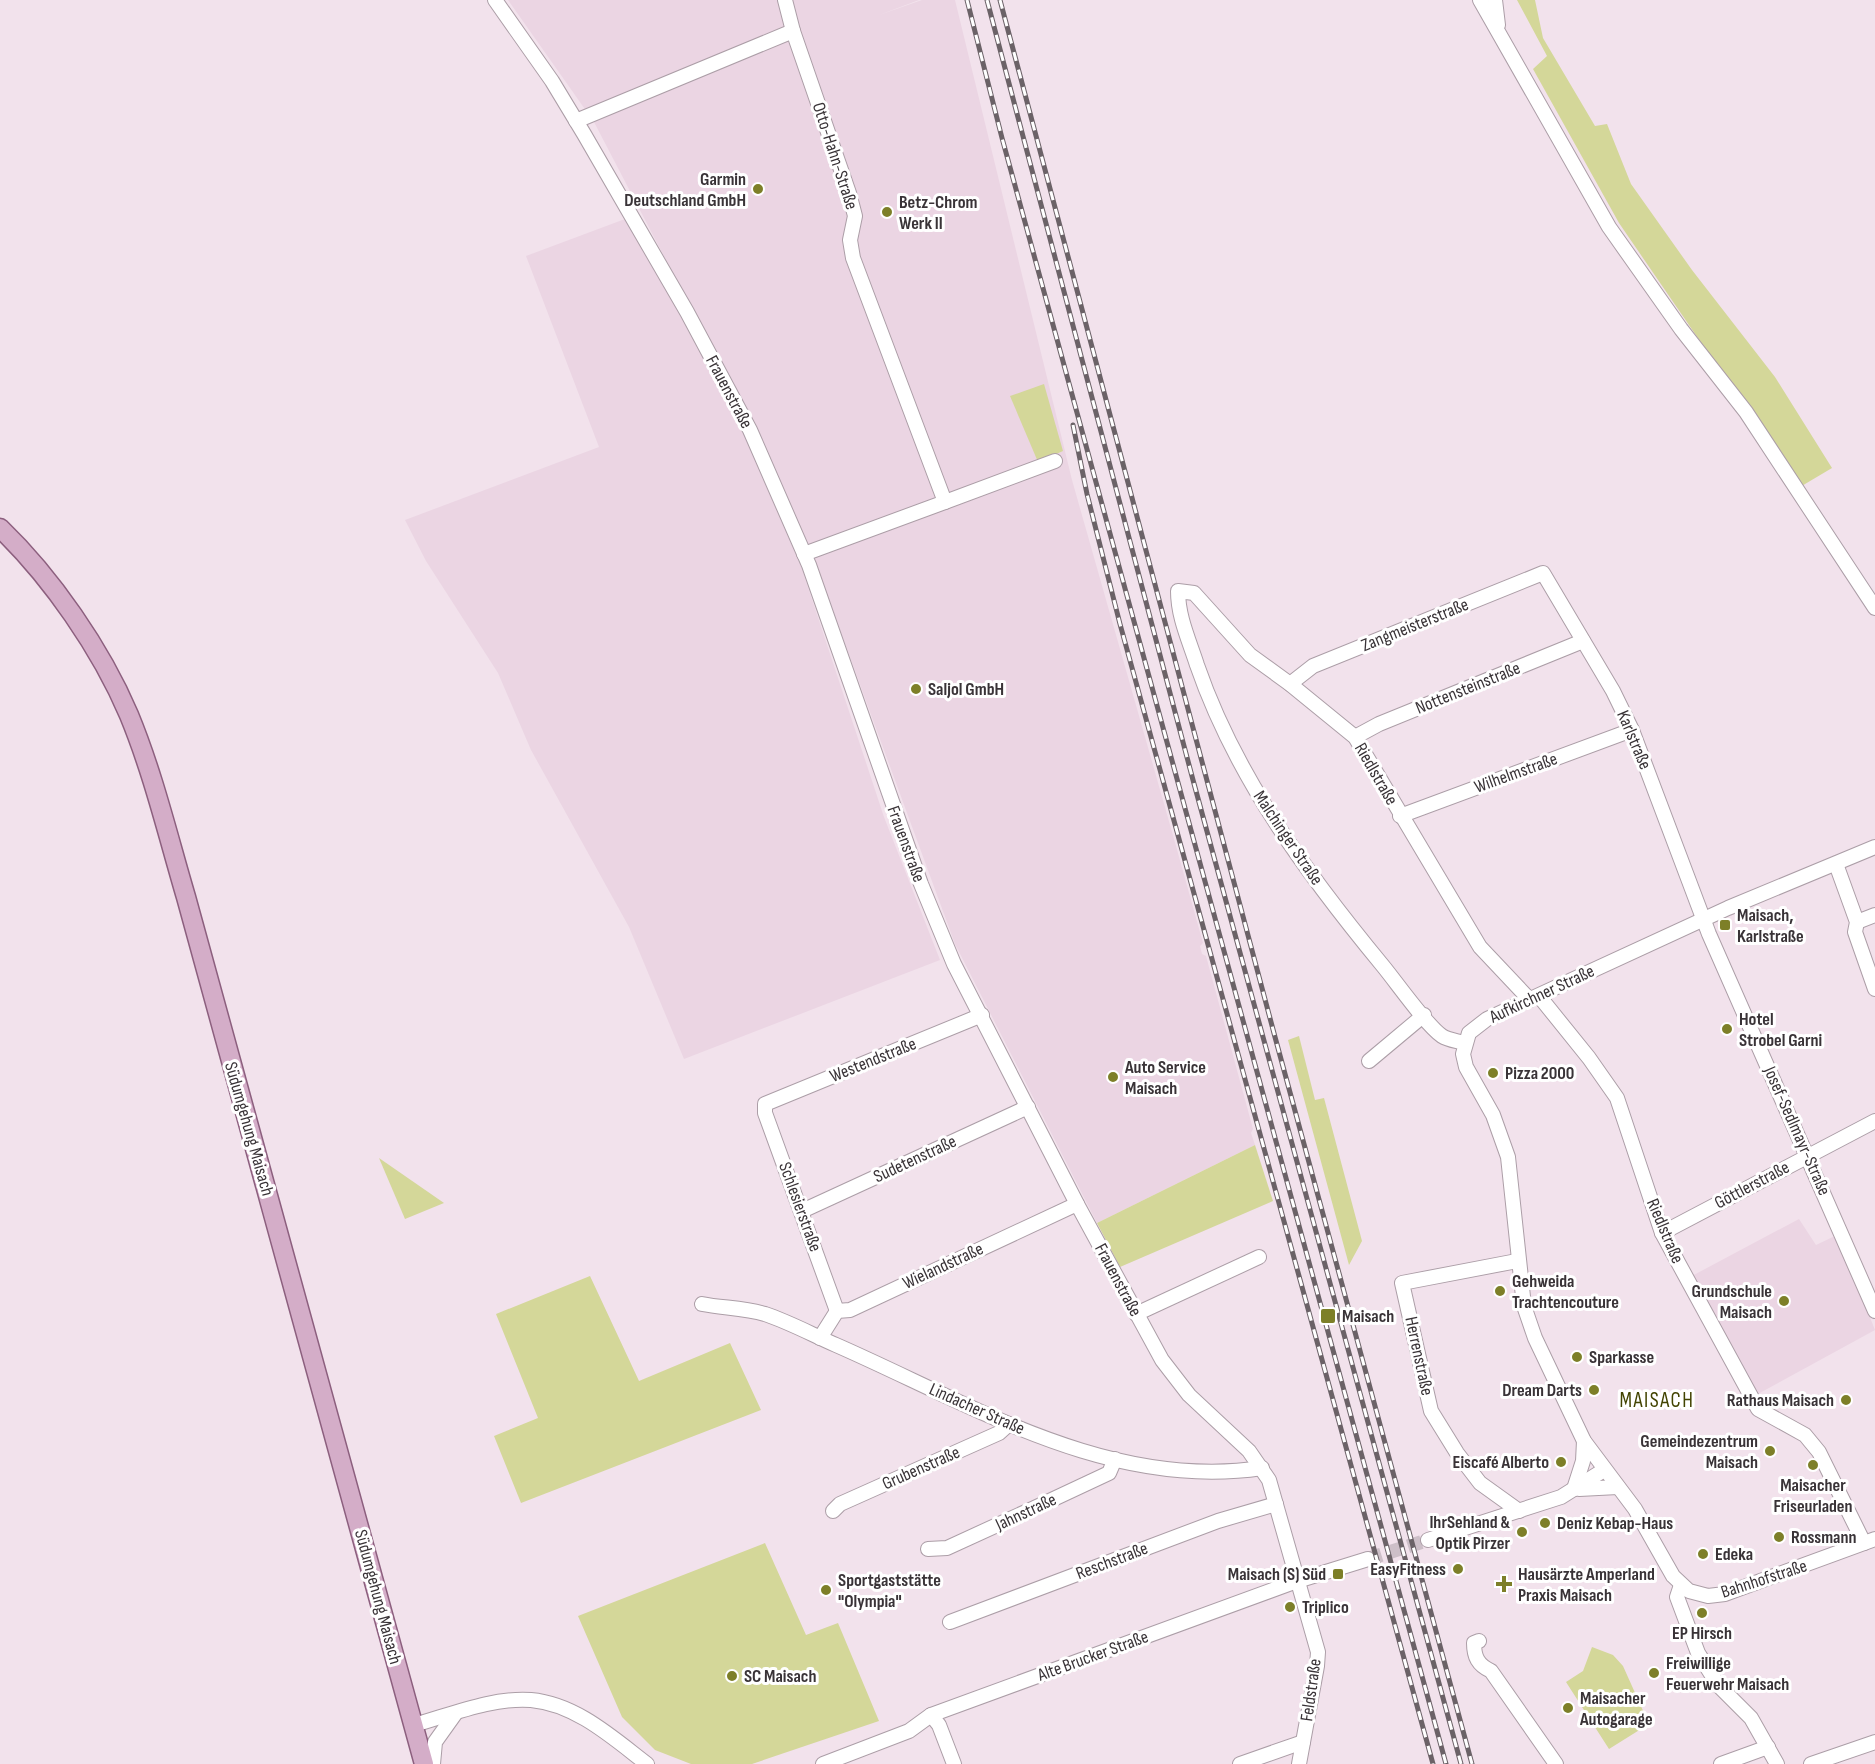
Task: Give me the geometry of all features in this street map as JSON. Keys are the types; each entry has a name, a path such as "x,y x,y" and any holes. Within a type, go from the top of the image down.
{"main road":[{"name":"Südumgehung Maisach","path":"0,528 40,572 74,617 128,713 145,760 424,1764"}],"street":[{"name":"Frauenstraße","path":"495,0 552,81 687,312 745,421 804,554 921,884 950,953 1077,1204 1167,1368 1189,1395 1233,1434 1262,1468 1271,1486 1297,1581"},
{"name":"Otto-Hahn-Straße","path":"785,0 793,31 849,193 855,216 850,240 853,258 945,502"},
{"path":"1480,0 1609,227 1680,329 1746,412 1875,608"},
{"path":"1495,0 1499,33"},
{"path":"576,122 793,31"},
{"path":"804,554 1055,461"},
{"name":"Karlstraße","path":"1544,573 1614,691 1632,730 1705,918"},
{"name":"Zangmeisterstraße","path":"1290,684 1313,666 1544,573"},
{"name":"Riedlstraße","path":"1178,591 1194,593 1250,656 1290,684 1355,737 1480,948 1534,998 1589,1058 1617,1098 1662,1233 1758,1409 1805,1435 1819,1452 1869,1541"},
{"name":"Malchinger Straße","path":"1178,591 1178,611 1207,695 1231,748 1276,824 1344,918 1424,1015 1443,1037 1464,1043"},
{"name":"Nottensteinstraße","path":"1355,737 1379,724 1583,641"},
{"name":"Wilhelmstraße","path":"1400,816 1632,730"},
{"name":"Aufkirchner Straße","path":"1464,1043 1476,1025 1705,918 1875,847"},
{"path":"1836,864 1857,922 1855,932 1875,989"},
{"path":"1857,922 1875,915"},
{"name":"Josef-Sedlmayr-Straße","path":"1705,918 1875,1311"},
{"name":"Westendstraße","path":"765,1104 982,1015"},
{"path":"1369,1061 1424,1015"},
{"path":"1464,1043 1466,1067 1493,1115 1508,1157 1517,1261 1524,1306 1535,1338 1584,1441 1618,1487 1681,1585 1677,1598 1698,1653 1718,1685 1751,1718 1777,1764"},
{"name":"Schlesierstraße","path":"765,1104 765,1113 837,1311"},
{"name":"Sudetenstraße","path":"802,1211 1028,1107"},
{"name":"Göttlerstraße","path":"1662,1233 1875,1121"},
{"name":"Wielandstraße","path":"837,1311 850,1310 1077,1204"},
{"path":"1136,1314 1259,1257"},
{"name":"Herrenstraße","path":"1517,1261 1402,1283 1431,1411 1457,1453 1480,1483 1519,1511"},
{"name":"Lindacher Straße","path":"702,1305 764,1314 1009,1424 1064,1446 1172,1472 1224,1473 1262,1468"},
{"path":"820,1338 837,1311"},
{"name":"Grubenstraße","path":"833,1511 840,1504 880,1485 999,1433 1009,1424"},
{"path":"1819,1452 1822,1434"},
{"path":"1577,1483 1584,1441"},
{"name":"Jahnstraße","path":"928,1549 947,1548 1109,1473 1115,1459"},
{"path":"1428,1540 1561,1497 1577,1483 1602,1467"},
{"path":"1577,1483 1618,1487"},
{"name":"Reschstraße","path":"950,1622 1218,1521 1276,1504"},
{"name":"Bahnhofstraße","path":"1681,1585 1689,1591 1708,1596 1725,1594 1869,1541"},
{"name":"Alte Brucker Straße","path":"823,1764 909,1731 931,1715 1297,1581 1368,1559"},
{"name":"Feldstraße","path":"1297,1581 1318,1652 1299,1764"},
{"path":"1479,1641 1474,1643 1474,1656 1482,1666 1491,1671 1556,1764"},
{"path":"414,1725 495,1703 531,1700 563,1708 582,1718 647,1764"},
{"path":"433,1764 435,1742 455,1714"},
{"path":"931,1715 939,1725 954,1764"},
{"path":"1240,1764 1303,1742"},
{"path":"1811,1764 1875,1742"},
{"path":"1720,1764 1768,1748"}],"shaded area":[{"path":"508,0 919,0 879,15 922,0 955,0 1072,480 1203,943 1200,946 1202,954 1206,956 1253,1129 1251,1133 1255,1145 1097,1223 955,944 814,559 753,427 594,122"},
{"path":"625,219 686,323 744,434 801,566 884,817 940,960 684,1059 629,927 531,750 498,673 426,561 405,520 599,447 526,256"},
{"name":"Grundschule Maisach","path":"1799,1219 1816,1245 1837,1235 1875,1330 1756,1395 1690,1277"}],"green space":[{"path":"1517,0 1535,0 1543,38 1595,126 1607,124 1631,184 1692,270 1775,377 1832,468 1800,487 1619,223 1533,69 1547,56"},
{"path":"1044,384 1063,451 1038,462 1010,396"},
{"path":"1299,1036 1315,1100 1324,1098 1362,1241 1349,1265 1288,1040"},
{"path":"1255,1145 1273,1201 1120,1267 1097,1223"},
{"path":"379,1158 444,1203 405,1219"},
{"path":"590,1276 639,1381 730,1343 761,1410 521,1503 494,1436 538,1418 496,1314"},
{"name":"SC Maisach","path":"765,1543 806,1635 838,1623 879,1721 752,1764 691,1764 655,1750 622,1717 578,1616"},
{"path":"1592,1647 1613,1655 1623,1666 1649,1724 1609,1749 1566,1682 1583,1671"}],"tunnel":[{"path":"1368,1559 1428,1540"}],"railway":[{"path":"967,0 1002,138 1446,1764"},
{"path":"987,0 1193,780 1461,1764"},
{"path":"1000,0 1275,1037 1472,1764"},
{"path":"1073,425 1087,494 1120,624 1433,1764"}],"place":[{"name":"Garmin Deutschland GmbH","path":"758,189"},
{"name":"Betz-Chrom Werk II","path":"887,212"},
{"name":"Saljol GmbH","path":"916,689"},
{"name":"Maisach, Karlstraße","path":"1725,925"},
{"name":"Hotel Strobel Garni","path":"1727,1029"},
{"name":"Pizza 2000","path":"1493,1073"},
{"name":"Auto Service Maisach","path":"1113,1077"},
{"name":"Gehweida Trachtencouture","path":"1500,1291"},
{"name":"Grundschule Maisach","path":"1784,1301"},
{"name":"Maisach","path":"1328,1316"},
{"name":"Sparkasse","path":"1577,1357"},
{"name":"Dream Darts","path":"1594,1390"},
{"name":"Rathaus Maisach","path":"1846,1400"},
{"name":"Gemeindezentrum Maisach","path":"1770,1451"},
{"name":"Eiscafé Alberto","path":"1561,1462"},
{"name":"Maisacher Friseurladen","path":"1813,1465"},
{"name":"Deniz Kebap-Haus","path":"1545,1523"},
{"name":"IhrSehland & Optik Pirzer","path":"1522,1532"},
{"name":"Rossmann","path":"1779,1537"},
{"name":"Edeka","path":"1703,1554"},
{"name":"EasyFitness","path":"1458,1569"},
{"name":"Maisach (S) Süd","path":"1338,1574"},
{"name":"Hausärzte Amperland Praxis Maisach","path":"1504,1584"},
{"name":"Sportgaststätte \"Olympia\"","path":"826,1590"},
{"name":"Triplico","path":"1290,1607"},
{"name":"EP Hirsch","path":"1702,1613"},
{"name":"Freiwillige Feuerwehr Maisach","path":"1654,1673"},
{"name":"SC Maisach","path":"732,1676"},
{"name":"Maisacher Autogarage","path":"1568,1708"}],"district":[{"name":"MAISACH","path":"1657,1400"}]}
